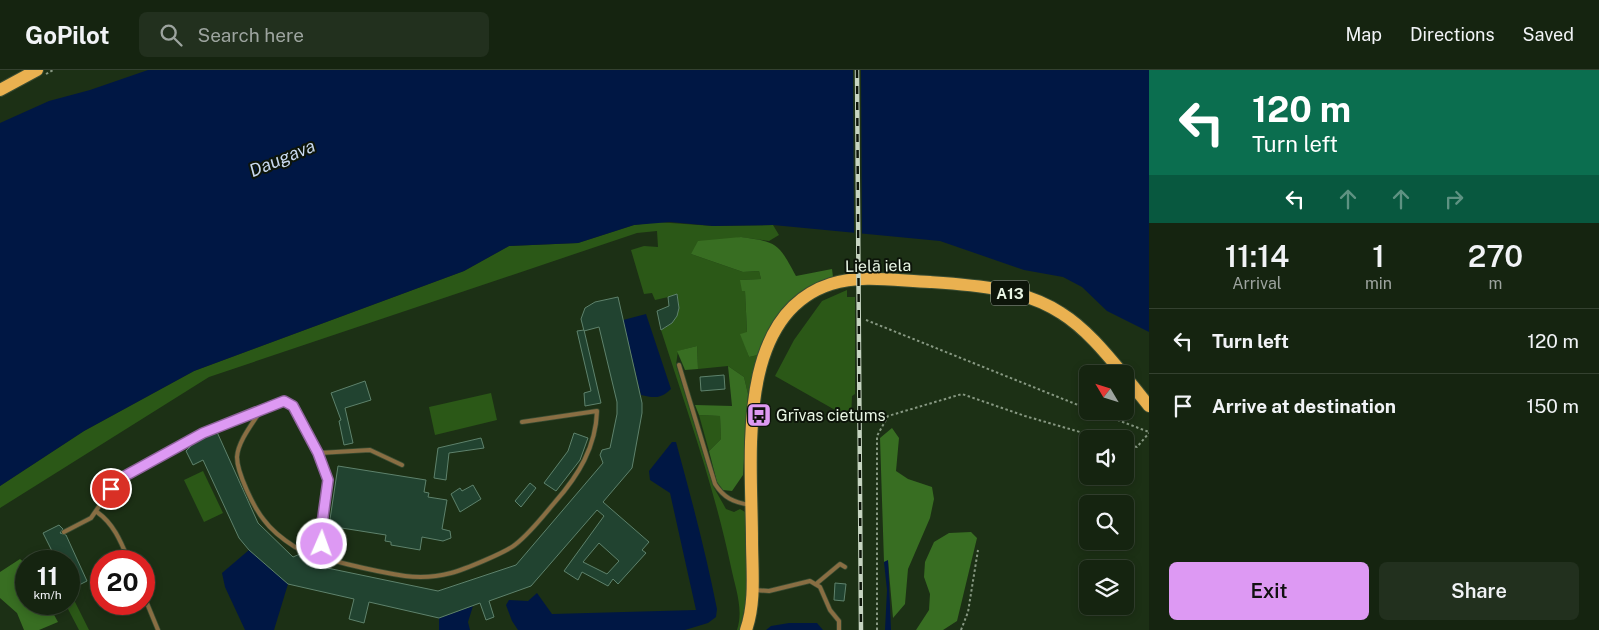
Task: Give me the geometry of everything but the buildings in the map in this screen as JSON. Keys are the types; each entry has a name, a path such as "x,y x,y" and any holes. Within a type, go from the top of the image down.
{"main road":[{"path":"0,90 37,70"},
{"name":"Lielā iela","path":"746,630 752,590 752,426 758,375 766,350 777,326 805,296 827,286 846,281 868,280 952,284 1028,296 1062,313 1102,348 1116,365"},
{"name":"Lielā iela","path":"1134,387 1149,406"}],"lane":[{"path":"679,365 715,484 723,496 735,502 752,505"},
{"path":"64,532 91,518 97,512 111,489 123,477 203,433 284,401 293,406 318,453 328,480 321,531 323,557"},
{"path":"261,410 244,437 237,457 241,476 262,518 273,531 296,547 323,557 406,576 428,577 452,573 514,546 572,482 587,457 597,423 597,411 522,422"},
{"path":"318,453 370,450 402,465"},
{"path":"97,512 105,518 118,535 124,550"},
{"path":"816,584 840,564 845,567"},
{"path":"752,590 769,591 810,581 820,587 830,610 839,621 839,630"},
{"path":"152,615 158,630"}],"path":[{"path":"866,320 1079,405"},
{"path":"877,630 877,436 888,416 962,394 1025,416 1079,432"},
{"path":"1118,420 1149,432 1137,447 1134,446"},
{"path":"961,630 968,612 978,550"}],"green space":[{"path":"657,222 713,226 773,225 779,235 769,241 740,237 691,254 743,272 759,271 761,279 741,280 745,290 747,333 741,334 749,357 758,355 748,394 744,377 728,366 698,369 697,346 678,351 676,365 713,486 726,509 734,512 740,509 745,512 747,596 740,630 737,630 740,614 738,598 724,537 699,447 661,330 670,324 676,316 678,311 677,295 655,300 652,293 644,294 631,250 644,246 658,247 657,231 637,233 209,377 0,508 0,486 84,431 194,371 464,271 509,246 578,243 634,225"},
{"path":"741,237 763,241 776,246 796,276 832,269 833,277 818,283 795,298 779,317 758,355 749,357 740,334 747,332 745,291 742,291 740,280 761,279 759,271 743,272 691,254 698,241"},
{"path":"847,290 847,297 855,297 855,394 852,396 851,419 775,376 794,340 822,301"},
{"path":"697,346 698,369 685,370 677,351"},
{"path":"728,366 744,377 748,394 743,475 732,491 723,490 717,482 709,451 721,439 720,416 699,415 695,405 732,406"},
{"path":"491,393 497,420 435,435 429,407"},
{"path":"699,415 720,416 721,439 709,451"},
{"path":"892,428 899,438 896,471 908,479 932,487 934,499 930,518 908,569 905,604 893,618 888,561 884,562 880,438"},
{"path":"203,471 223,513 204,522 184,480"},
{"path":"971,532 977,538 957,621 943,630 916,630 929,610 930,594 924,577 925,562 934,542 949,533"},
{"path":"15,562 15,611 0,598 0,572"},
{"path":"80,612 89,630 79,630 71,615 80,615"},
{"path":"18,615 54,615 58,622 39,630 24,630"}],"water":[{"name":"Daugava","path":"148,70 1149,70 1149,332 1107,311 1082,287 1063,277 1024,270 940,241 773,225 713,226 670,222 634,225 578,243 509,246 464,271 194,371 84,431 0,486 0,123 49,101 90,90"},
{"path":"646,314 671,389 664,395 657,397 641,395 623,320"},
{"path":"672,442 676,442 698,525 717,609 716,617 708,623 685,630 518,630 512,621 506,605 509,600 528,601 537,593 552,614 696,610 670,493 650,480 649,471"},
{"path":"249,550 288,584 274,630 245,630 225,587 222,573"},
{"path":"888,560 891,630 885,630 887,590 884,562"},
{"path":"473,606 468,622 470,630 439,630 439,618"},
{"path":"789,623 817,623 823,630 766,630 771,626"}],"pier":[{"path":"853,70 861,70 862,235 854,234"}],"railway":[{"path":"857,70 861,630"}],"place":[{"name":"Grīvas cietums","path":"759,415"}],"route":[{"path":"111,489 123,477 203,433 284,401 293,406 318,453 328,480 321,531 322,544"}]}
